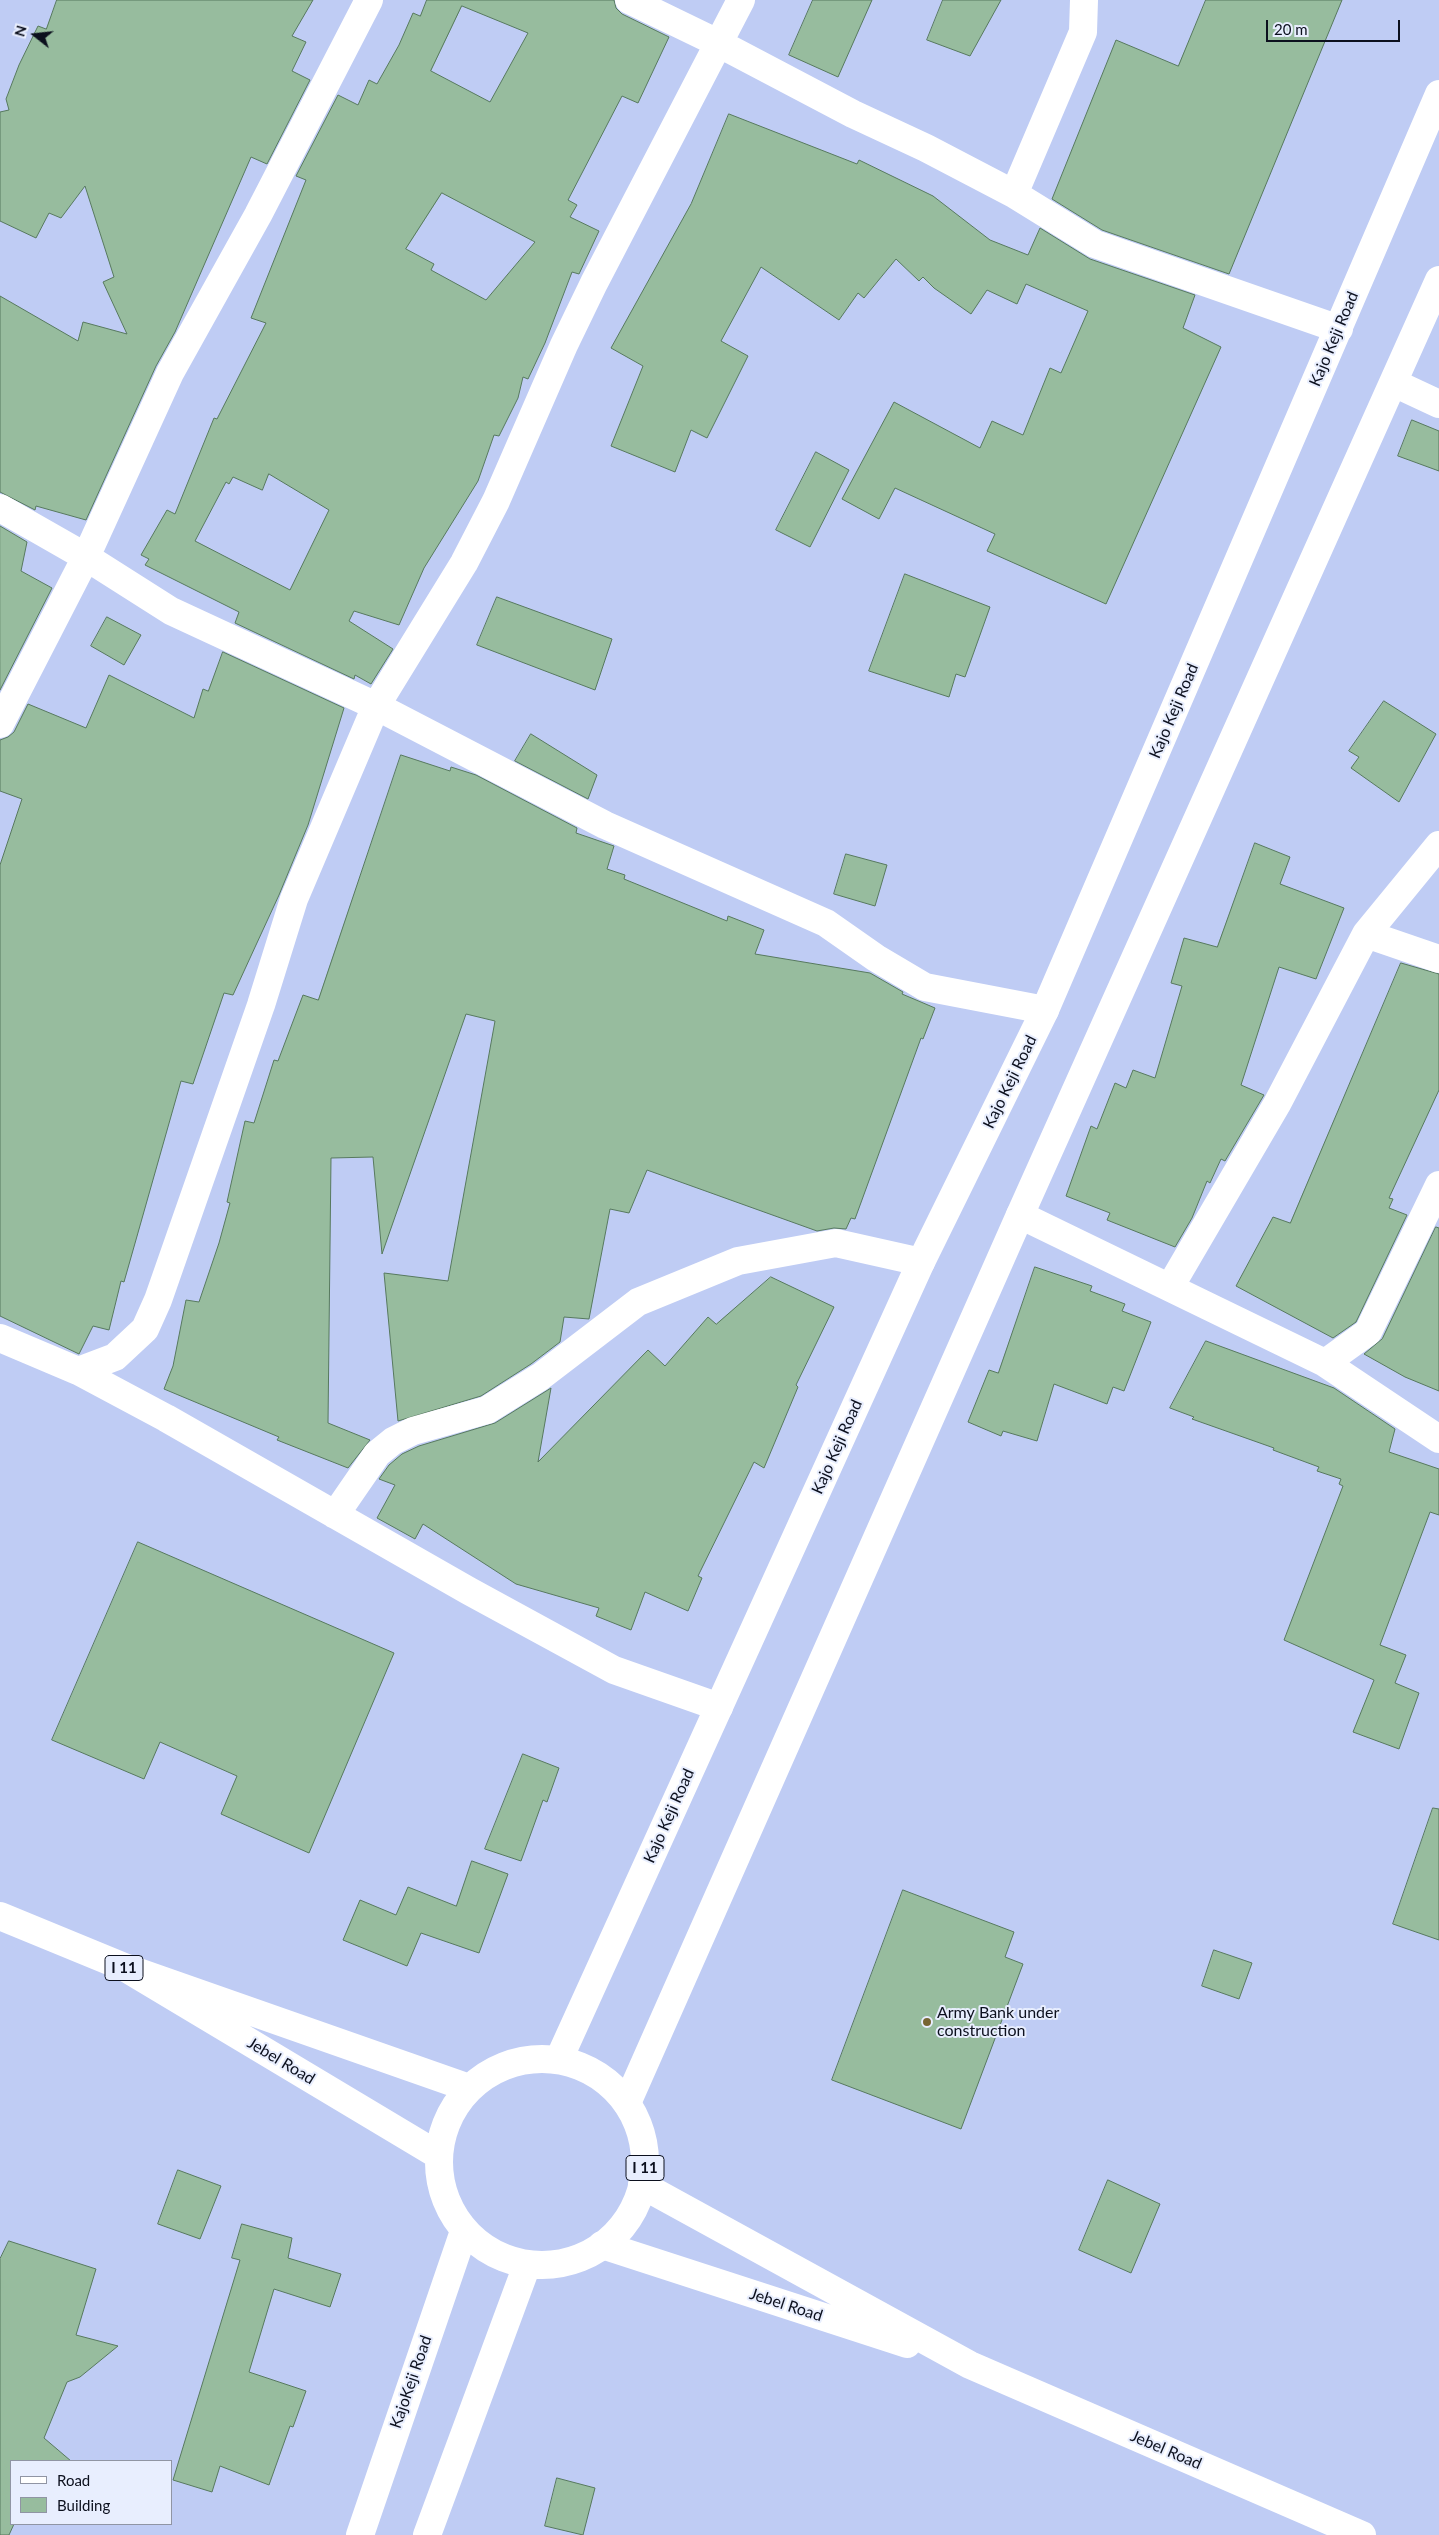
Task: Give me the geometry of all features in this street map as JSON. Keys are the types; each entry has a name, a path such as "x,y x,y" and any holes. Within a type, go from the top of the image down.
{"main road":[{"path":"0,724 86,556 170,373 258,216 369,0"},
{"path":"629,0 720,44 853,114 926,148 1014,194 1094,244 1339,329"},
{"path":"78,1371 115,1357 145,1329 158,1300 229,1096 294,899 376,706 464,563 496,501 564,346 594,283 679,117 720,44 741,0"},
{"path":"1014,194 1083,32 1084,0"},
{"name":"Kajo Keji Road","path":"559,2059 921,1262 1045,1010 1439,94"},
{"path":"627,2103 1020,1215 1439,280"},
{"path":"1394,383 1439,404"},
{"path":"0,508 86,556 170,611 376,706 605,824 826,923 876,958 925,987 1045,1010"},
{"path":"1170,1288 1278,1104 1366,934 1439,845"},
{"path":"1366,934 1439,960"},
{"path":"1325,1363 1368,1332 1439,1185"},
{"path":"1020,1215 1325,1363 1439,1439"},
{"path":"335,1515 377,1454 393,1441 413,1431 487,1410 540,1377 638,1302 738,1261 836,1243 921,1262"},
{"path":"0,1338 78,1371 166,1418 335,1515 614,1670 719,1707"},
{"name":"Jebel Road","path":"0,1916 124,1968 469,2088"},
{"name":"Jebel Road","path":"124,1968 438,2155"},
{"name":"I 11","path":"534,2058 559,2059 593,2072 609,2083 627,2103 637,2122 643,2142 645,2165 642,2185 633,2209 620,2229 602,2245 579,2258 553,2265 527,2265 504,2259 482,2247 464,2231 449,2208 440,2183 438,2155 454,2107 469,2088 489,2073 511,2063 534,2058"},
{"name":"Jebel Road","path":"642,2185 970,2365 1362,2535"},
{"name":"KajoKeji Road","path":"360,2535 464,2231"},
{"name":"Jebel Road","path":"602,2245 970,2365"},
{"path":"427,2535 527,2265"}],"building":[{"path":"57,0 313,0 292,36 306,42 292,71 310,80 267,164 251,157 175,332 156,366 86,520 36,506 35,510 0,492 0,296 78,341 83,322 127,334 103,282 114,277 85,186 61,218 49,213 36,238 0,221 0,112 9,110 6,99 19,65 38,26 46,29"},
{"path":"427,0 614,0 616,8 622,14 669,37 638,103 622,96 568,200 577,205 570,217 599,231 579,274 572,272 545,343 528,379 523,377 518,398 499,436 494,435 478,481 424,568 399,625 354,611 349,621 393,649 371,684 355,675 354,679 235,623 239,612 145,565 149,559 141,555 167,510 175,514 214,418 217,419 266,323 251,318 306,180 296,176 338,95 358,105 369,80 377,84 399,45 413,13 420,16","holes":["462,6 528,33 490,102 431,71","442,193 535,242 486,300 431,270 434,264 406,249","269,474 329,510 290,590 195,541 226,482 229,484 233,477 262,490"]},
{"path":"813,0 872,0 838,77 789,55"},
{"path":"943,0 1001,0 970,56 927,40"},
{"path":"1206,0 1342,0 1229,274 1102,230 1052,199 1116,40 1178,66"},
{"path":"729,114 857,164 859,160 933,196 990,240 1028,255 1040,228 1090,259 1195,295 1183,328 1221,347 1106,604 987,551 995,534 895,488 879,519 842,499 894,402 980,448 992,421 1023,435 1050,368 1061,373 1088,311 1026,284 1017,304 987,290 971,314 934,288 923,277 919,281 896,259 864,298 858,293 839,320 761,267 721,341 748,356 707,438 691,430 675,472 611,446 643,366 611,348 691,204"},
{"path":"1412,420 1439,431 1439,471 1398,456"},
{"path":"816,452 849,470 810,547 776,530"},
{"path":"0,526 27,542 21,571 52,588 0,690"},
{"path":"905,574 990,607 965,677 956,674 949,697 869,671"},
{"path":"497,597 612,639 595,690 477,645"},
{"path":"107,617 141,635 124,665 91,646"},
{"path":"223,652 344,708 308,825 279,895 233,995 224,993 193,1084 181,1081 124,1282 121,1281 109,1330 93,1326 79,1354 0,1316 0,865 22,799 0,791 0,740 14,732 28,704 86,728 109,675 194,718 203,689 208,691"},
{"path":"1384,701 1436,734 1399,802 1351,768 1359,757 1349,751"},
{"path":"531,734 597,775 588,799 515,761"},
{"path":"401,755 450,771 451,767 476,775 577,828 576,833 614,846 607,869 625,875 624,879 727,921 728,916 764,930 755,954 870,973 903,992 902,994 935,1008 923,1039 921,1038 855,1219 851,1218 846,1229 834,1228 817,1231 647,1170 629,1213 610,1209 589,1319 564,1317 560,1342 531,1364 481,1396 398,1421 384,1273 448,1281 495,1021 466,1014 382,1254 373,1157 331,1158 328,1423 370,1440 348,1468 277,1440 279,1437 164,1389 173,1366 186,1300 199,1302 219,1243 230,1203 227,1202 245,1121 254,1123 274,1060 278,1061 303,995 318,1000"},
{"path":"1255,843 1290,857 1280,884 1344,908 1316,979 1279,967 1241,1085 1264,1095 1225,1161 1221,1159 1210,1183 1207,1181 1192,1218 1175,1247 1107,1220 1110,1213 1066,1196 1091,1126 1097,1129 1115,1083 1126,1088 1133,1070 1155,1078 1182,986 1171,983 1184,938 1217,947"},
{"path":"846,854 887,865 875,906 834,894"},
{"path":"1401,963 1439,974 1439,1090 1389,1198 1393,1199 1389,1208 1407,1215 1356,1322 1333,1338 1236,1286 1273,1217 1290,1223"},
{"path":"1436,1227 1439,1228 1439,1391 1405,1377 1364,1354 1382,1339"},
{"path":"1035,1267 1092,1286 1090,1291 1125,1304 1122,1311 1151,1322 1124,1391 1113,1387 1107,1404 1054,1384 1037,1441 1003,1431 1001,1436 968,1422 989,1370 998,1373"},
{"path":"771,1277 834,1307 796,1385 798,1387 764,1468 754,1462 698,1576 702,1578 688,1611 645,1592 631,1630 596,1616 599,1608 516,1584 423,1524 415,1539 377,1518 395,1485 379,1479 389,1465 402,1454 419,1446 495,1423 551,1388 538,1462 648,1350 665,1366 708,1317 716,1324"},
{"path":"1206,1341 1334,1388 1395,1429 1389,1452 1439,1469 1439,1515 1430,1512 1380,1645 1406,1655 1395,1683 1419,1693 1399,1749 1353,1732 1374,1680 1284,1640 1343,1486 1339,1484 1341,1479 1317,1471 1319,1467 1273,1450 1274,1448 1192,1419 1194,1417 1170,1408"},
{"path":"138,1542 394,1653 309,1853 221,1814 237,1776 160,1742 144,1779 52,1740"},
{"path":"523,1754 559,1768 547,1802 543,1800 521,1861 485,1849"},
{"path":"1433,1808 1439,1809 1439,1940 1393,1924"},
{"path":"472,1861 508,1874 479,1953 421,1933 407,1966 343,1940 360,1900 396,1915 408,1887 456,1906"},
{"name":"Army Bank under construction","path":"903,1890 1014,1932 1005,1957 1023,1964 961,2129 832,2080"},
{"path":"1214,1950 1252,1963 1239,1999 1202,1986"},
{"path":"178,2170 221,2186 200,2239 158,2224"},
{"path":"1108,2180 1160,2204 1131,2273 1079,2250"},
{"path":"242,2224 292,2238 288,2258 341,2274 330,2307 274,2289 249,2372 306,2391 293,2427 290,2426 269,2485 220,2466 212,2492 173,2480 240,2260 232,2258"},
{"path":"9,2241 96,2269 76,2335 118,2346 80,2377 67,2382 44,2438 70,2460 10,2460 10,2525 14,2525 9,2535 0,2535 0,2259"},
{"path":"557,2478 595,2488 583,2535 545,2526"}],"place":[{"name":"Army Bank under construction","path":"927,2022"}]}
